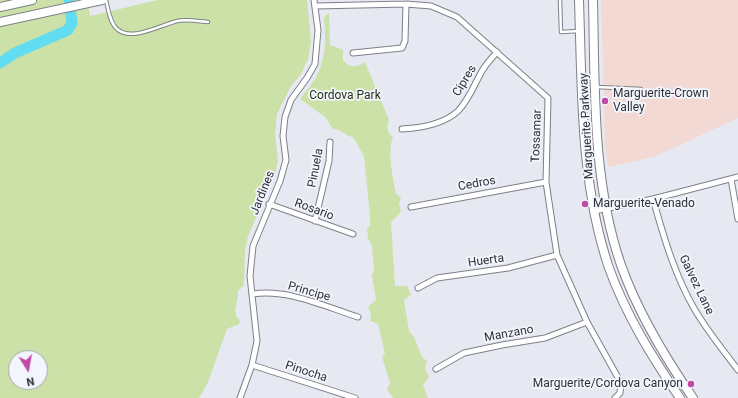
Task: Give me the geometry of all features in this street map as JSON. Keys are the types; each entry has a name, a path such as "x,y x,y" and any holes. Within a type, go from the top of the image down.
{"main road":[{"path":"0,7 32,0"},
{"path":"0,22 102,0"},
{"name":"Marguerite Parkway","path":"579,0 587,150 594,211 609,267 624,304 652,358 680,398"},
{"name":"Marguerite Parkway","path":"593,0 600,169 606,209 621,264 634,299 660,350 693,398"}],"street":[{"name":"Jardines","path":"240,398 252,365 257,341 250,276 253,246 280,181 286,160 283,136 285,117 291,100 308,78 314,64 318,30 314,0"},
{"name":"Tossamar","path":"315,6 406,4 431,6 457,17 548,98 546,182 557,254 587,322 621,383 620,394 615,398"},
{"path":"353,54 402,48 405,41 406,4"},
{"name":"Cipres","path":"402,129 425,127 458,111 469,96 483,70 497,52"},
{"name":"Pinuela","path":"314,221 329,161 330,142"},
{"path":"594,211 653,199 738,177"},
{"path":"731,179 738,219"},
{"name":"Cedros","path":"411,207 546,182"},
{"name":"Galvez Lane","path":"653,199 668,250 682,284 695,310 738,370"},
{"name":"Rosario","path":"270,204 353,234"},
{"name":"Huerta","path":"418,288 437,278 508,268 557,254"},
{"name":"Principe","path":"253,294 266,292 283,294 358,317"},
{"name":"Manzano","path":"436,369 464,353 545,338 587,322"},
{"name":"Pinocha","path":"252,365 354,398"}],"lane":[{"path":"106,0 110,17 117,29 127,34 141,33 179,21 208,22"},
{"path":"560,0 562,32 580,31"},
{"path":"596,87 641,89"}],"shaded area":[{"path":"601,0 738,0 738,118 654,157 608,167 605,146"}],"green space":[{"path":"0,0 87,0 90,16 158,0 307,0 311,42 308,59 301,74 291,86 277,114 275,134 278,160 275,174 248,236 245,251 244,285 238,291 235,310 237,317 240,320 239,324 227,329 208,382 199,398 0,398"},
{"name":"Cordova Park","path":"329,13 330,45 343,50 343,60 350,66 356,66 365,62 389,120 389,134 393,137 391,143 392,173 396,194 401,197 399,204 401,212 391,222 395,286 407,286 411,295 404,300 409,331 414,337 422,357 427,361 425,369 429,377 423,385 428,398 393,398 387,390 390,383 382,357 385,353 378,324 370,321 371,314 368,307 376,300 372,275 374,271 372,246 368,238 367,228 370,226 370,216 364,156 353,137 333,129 325,117 300,99 319,72 325,42 324,19"}],"waterway":[{"path":"0,63 15,53 68,30 72,23 69,0"}],"place":[{"name":"Marguerite-Crown Valley","path":"605,101"},
{"name":"Marguerite-Venado","path":"585,204"},
{"name":"Marguerite/Cordova Canyon","path":"691,384"}]}
